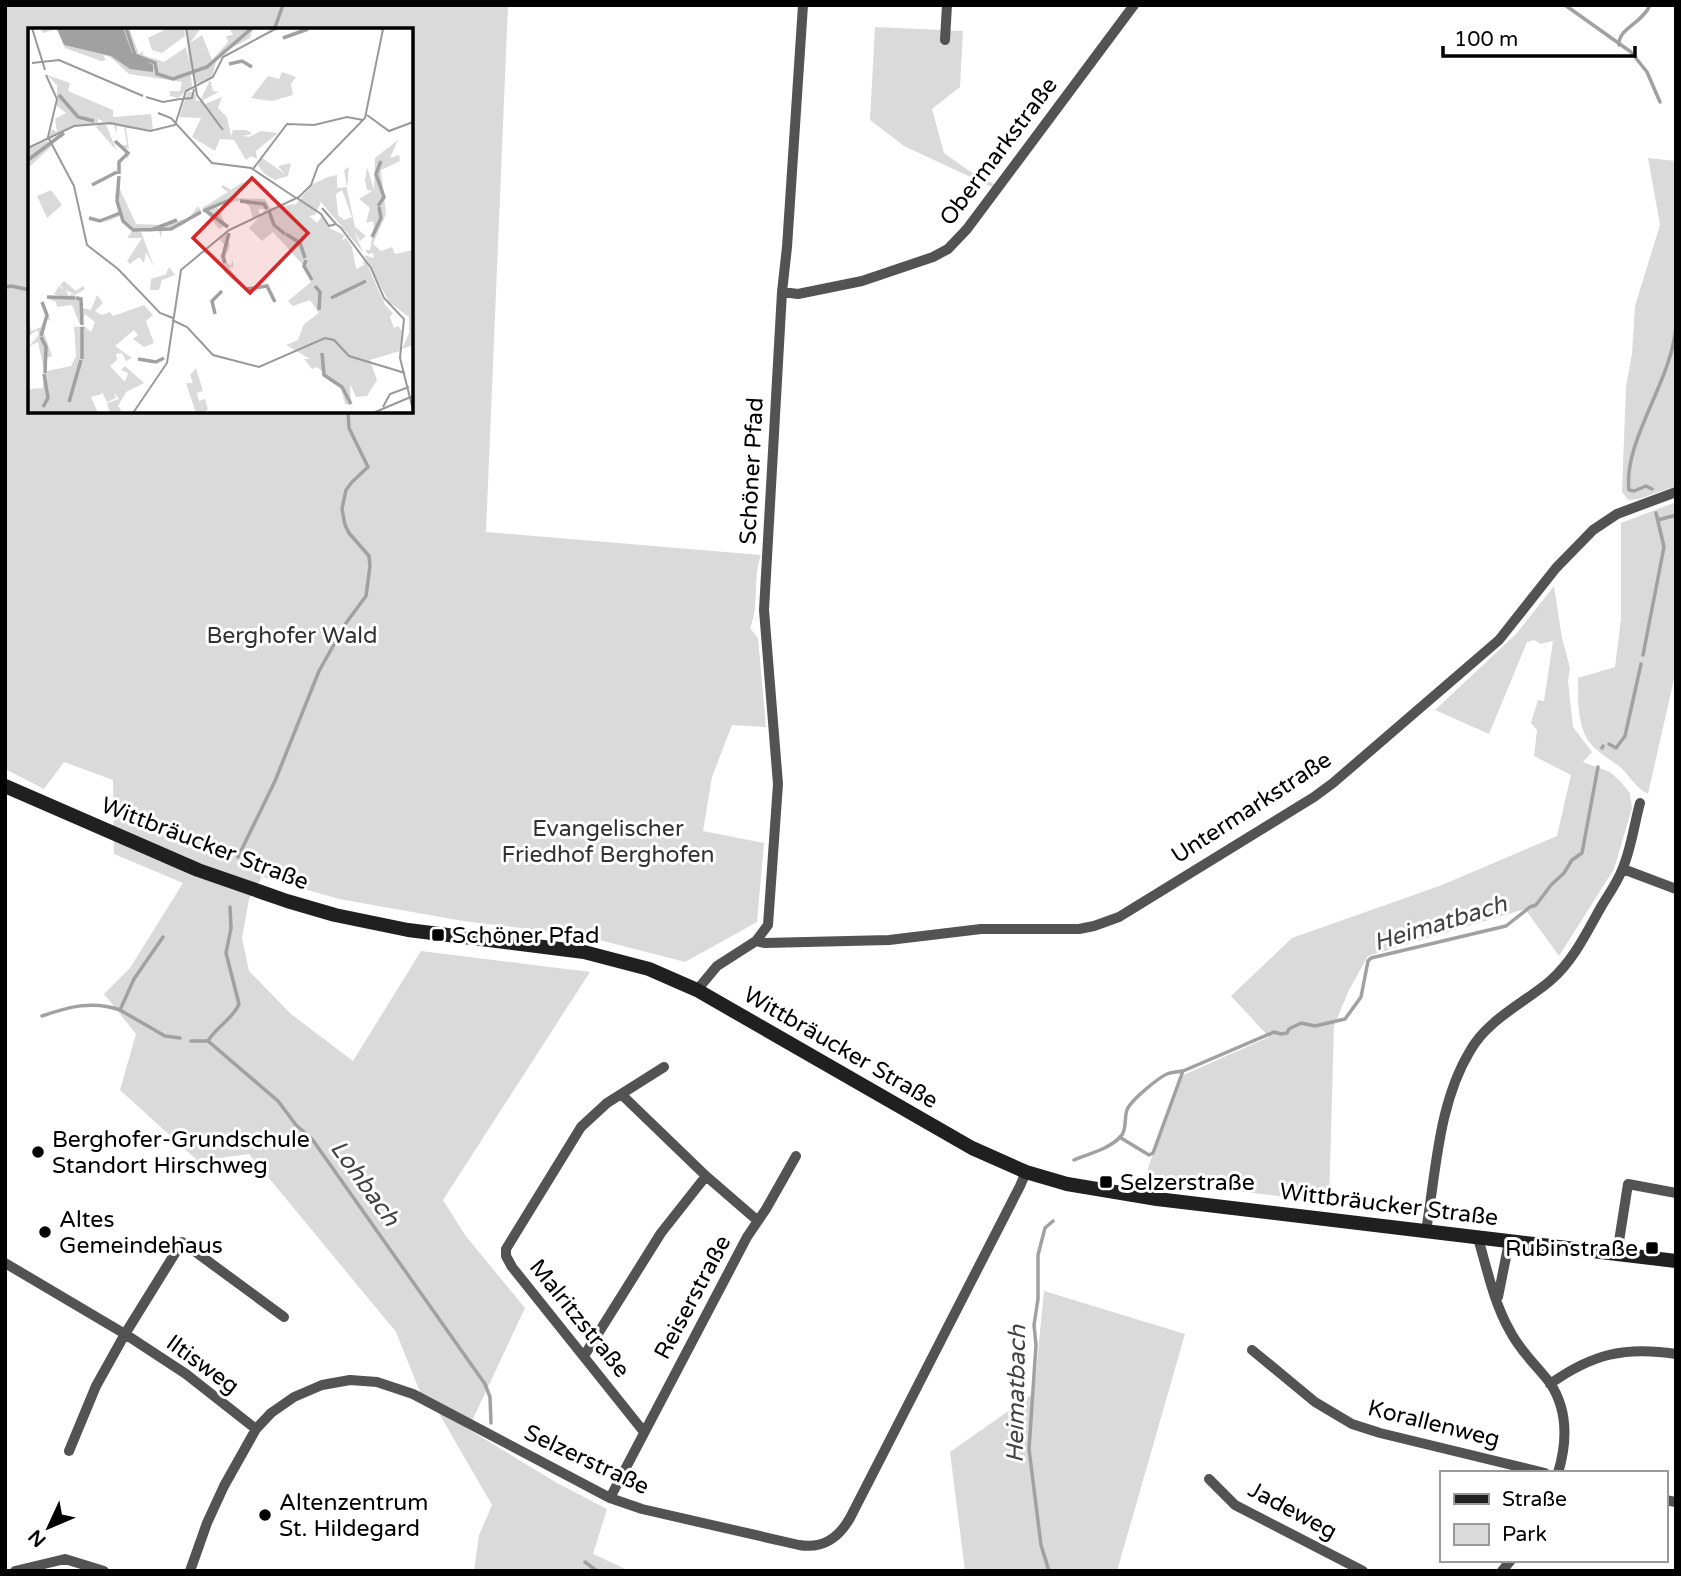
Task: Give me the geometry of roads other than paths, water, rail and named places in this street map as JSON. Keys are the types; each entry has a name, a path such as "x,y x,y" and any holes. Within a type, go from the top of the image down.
{"main road":[{"name":"Wittbräucker Straße","path":"5,786 198,870 335,915 408,930 584,952 649,969 696,990 947,1135 1026,1172 1103,1192 1676,1261"}],"street":[{"name":"Schöner Pfad","path":"756,941 768,925 778,784 764,610 782,292 788,247 803,5"},
{"path":"945,40 947,5"},
{"name":"Obermarkstraße","path":"782,292 798,294 862,281 933,257 948,249 967,229 1134,5"},
{"name":"Untermarkstraße","path":"756,941 889,940 1002,928 1079,929 1119,917 1333,783 1499,640 1556,568 1593,530 1617,514 1676,492"},
{"path":"1426,1231 1446,1114 1455,1082 1469,1051 1477,1040 1550,981 1566,964 1623,869 1640,803"},
{"path":"1623,869 1676,888"},
{"path":"696,990 717,966 756,941"},
{"name":"Malritzstraße","path":"644,1432 512,1267 506,1256 506,1249 581,1127 598,1110 664,1067"},
{"path":"621,1094 758,1222"},
{"name":"Reiserstraße","path":"610,1498 747,1237 796,1156"},
{"name":"Selzerstraße","path":"190,1571 206,1523 256,1429 282,1404 308,1390 337,1382 377,1382 413,1394 610,1498 642,1510 799,1545 818,1545 835,1538 850,1518 1026,1172"},
{"path":"584,1356 662,1233 706,1176"},
{"path":"1617,1254 1628,1184 1676,1193"},
{"path":"1478,1238 1497,1303 1513,1336 1550,1384 1561,1410 1565,1438 1559,1471"},
{"path":"69,1451 96,1386 182,1242 284,1317"},
{"path":"1497,1303 1509,1242"},
{"name":"Iltisweg","path":"5,1263 125,1334 186,1374 256,1429"},
{"name":"Korallenweg","path":"1252,1350 1315,1402 1352,1424 1537,1471"},
{"path":"1550,1384 1578,1366 1605,1354 1638,1350 1676,1354"},
{"name":"Jadeweg","path":"1209,1479 1235,1505 1363,1571"},
{"path":"15,1571 65,1559 104,1571"}],"waterway":[{"name":"Lohbach","path":"275,28 283,5"},
{"path":"1565,5 1631,52 1647,72 1660,102"},
{"path":"1619,45 1622,34 1642,17 1650,5"},
{"path":"5,287 28,290"},
{"path":"1652,489 1646,486 1634,491 1629,490 1629,471 1640,431 1673,347 1676,326"},
{"name":"Lohbach","path":"238,857 275,781 319,671 346,623 366,596 369,556 349,533 342,509 346,490 368,467 349,428 348,413"},
{"name":"Heimatbach","path":"1643,655 1664,547 1656,513"},
{"name":"Heimatbach","path":"1658,520 1676,515"},
{"name":"Heimatbach","path":"1609,744 1616,748 1625,736 1641,664"},
{"name":"Heimatbach","path":"1074,1160 1116,1141 1124,1131 1129,1106 1167,1074 1183,1071 1274,1032 1287,1033 1301,1023 1315,1026 1345,1019 1361,997 1368,961 1371,958 1506,926 1536,905 1572,860 1582,853 1598,767"},
{"name":"Lohbach","path":"230,907 231,928 226,953 239,1004 208,1041 278,1101 296,1125 312,1139 485,1384 490,1397 491,1423"},
{"path":"163,937 134,979 120,1010 165,1036 180,1038"},
{"path":"42,1016 90,1005 120,1010"},
{"path":"191,1041 208,1041"},
{"path":"1121,1138 1149,1155 1153,1153 1183,1071"},
{"name":"Heimatbach","path":"1049,1571 1041,1545 1029,1449 1036,1345 1034,1325 1038,1299 1038,1255 1045,1228 1053,1221"},
{"name":"Lohbach","path":"585,1562 597,1571"}],"place":[{"name":"Schöner Pfad","path":"438,935"},
{"name":"Berghofer-Grundschule Standort Hirschweg","path":"38,1152"},
{"name":"Selzerstraße","path":"1106,1182"},
{"name":"Altes Gemeindehaus","path":"45,1232"},
{"name":"Rubinstraße","path":"1652,1248"},
{"name":"Altenzentrum St. Hildegard","path":"265,1515"}],"park label":[{"name":"Berghofer Wald","path":"292,635"},
{"name":"Evangelischer Friedhof Berghofen","path":"608,841"}]}
